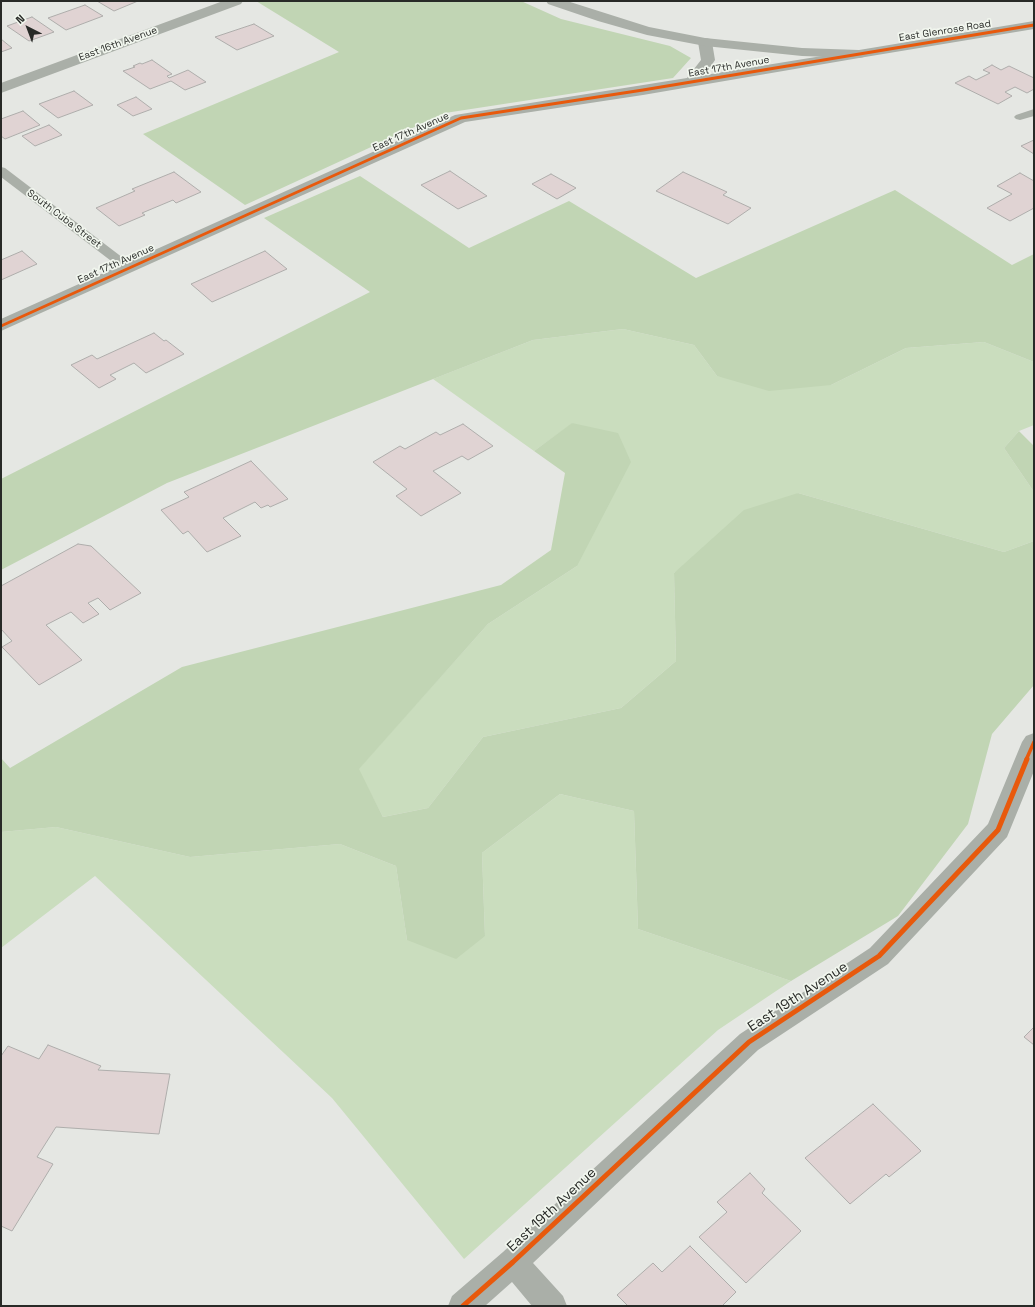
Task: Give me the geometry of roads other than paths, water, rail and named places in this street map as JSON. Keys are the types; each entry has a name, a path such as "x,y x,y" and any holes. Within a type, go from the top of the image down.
{"street":[{"name":"East 16th Avenue","path":"1,88 236,1"},
{"path":"553,1 648,31 705,42 802,52 859,54"},
{"name":"East Glenrose Road","path":"859,54 1034,25"},
{"name":"East 17th Avenue","path":"692,82 708,60 705,42"},
{"name":"East 17th Avenue","path":"1,326 461,118 859,54"},
{"name":"East 19th Avenue","path":"463,1306 513,1262 749,1042 879,956 998,830 1034,742"},
{"path":"513,1262 552,1306"}],"lane":[{"path":"1020,117 1034,112"},
{"name":"South Cuba Street","path":"1,171 127,268"}]}
